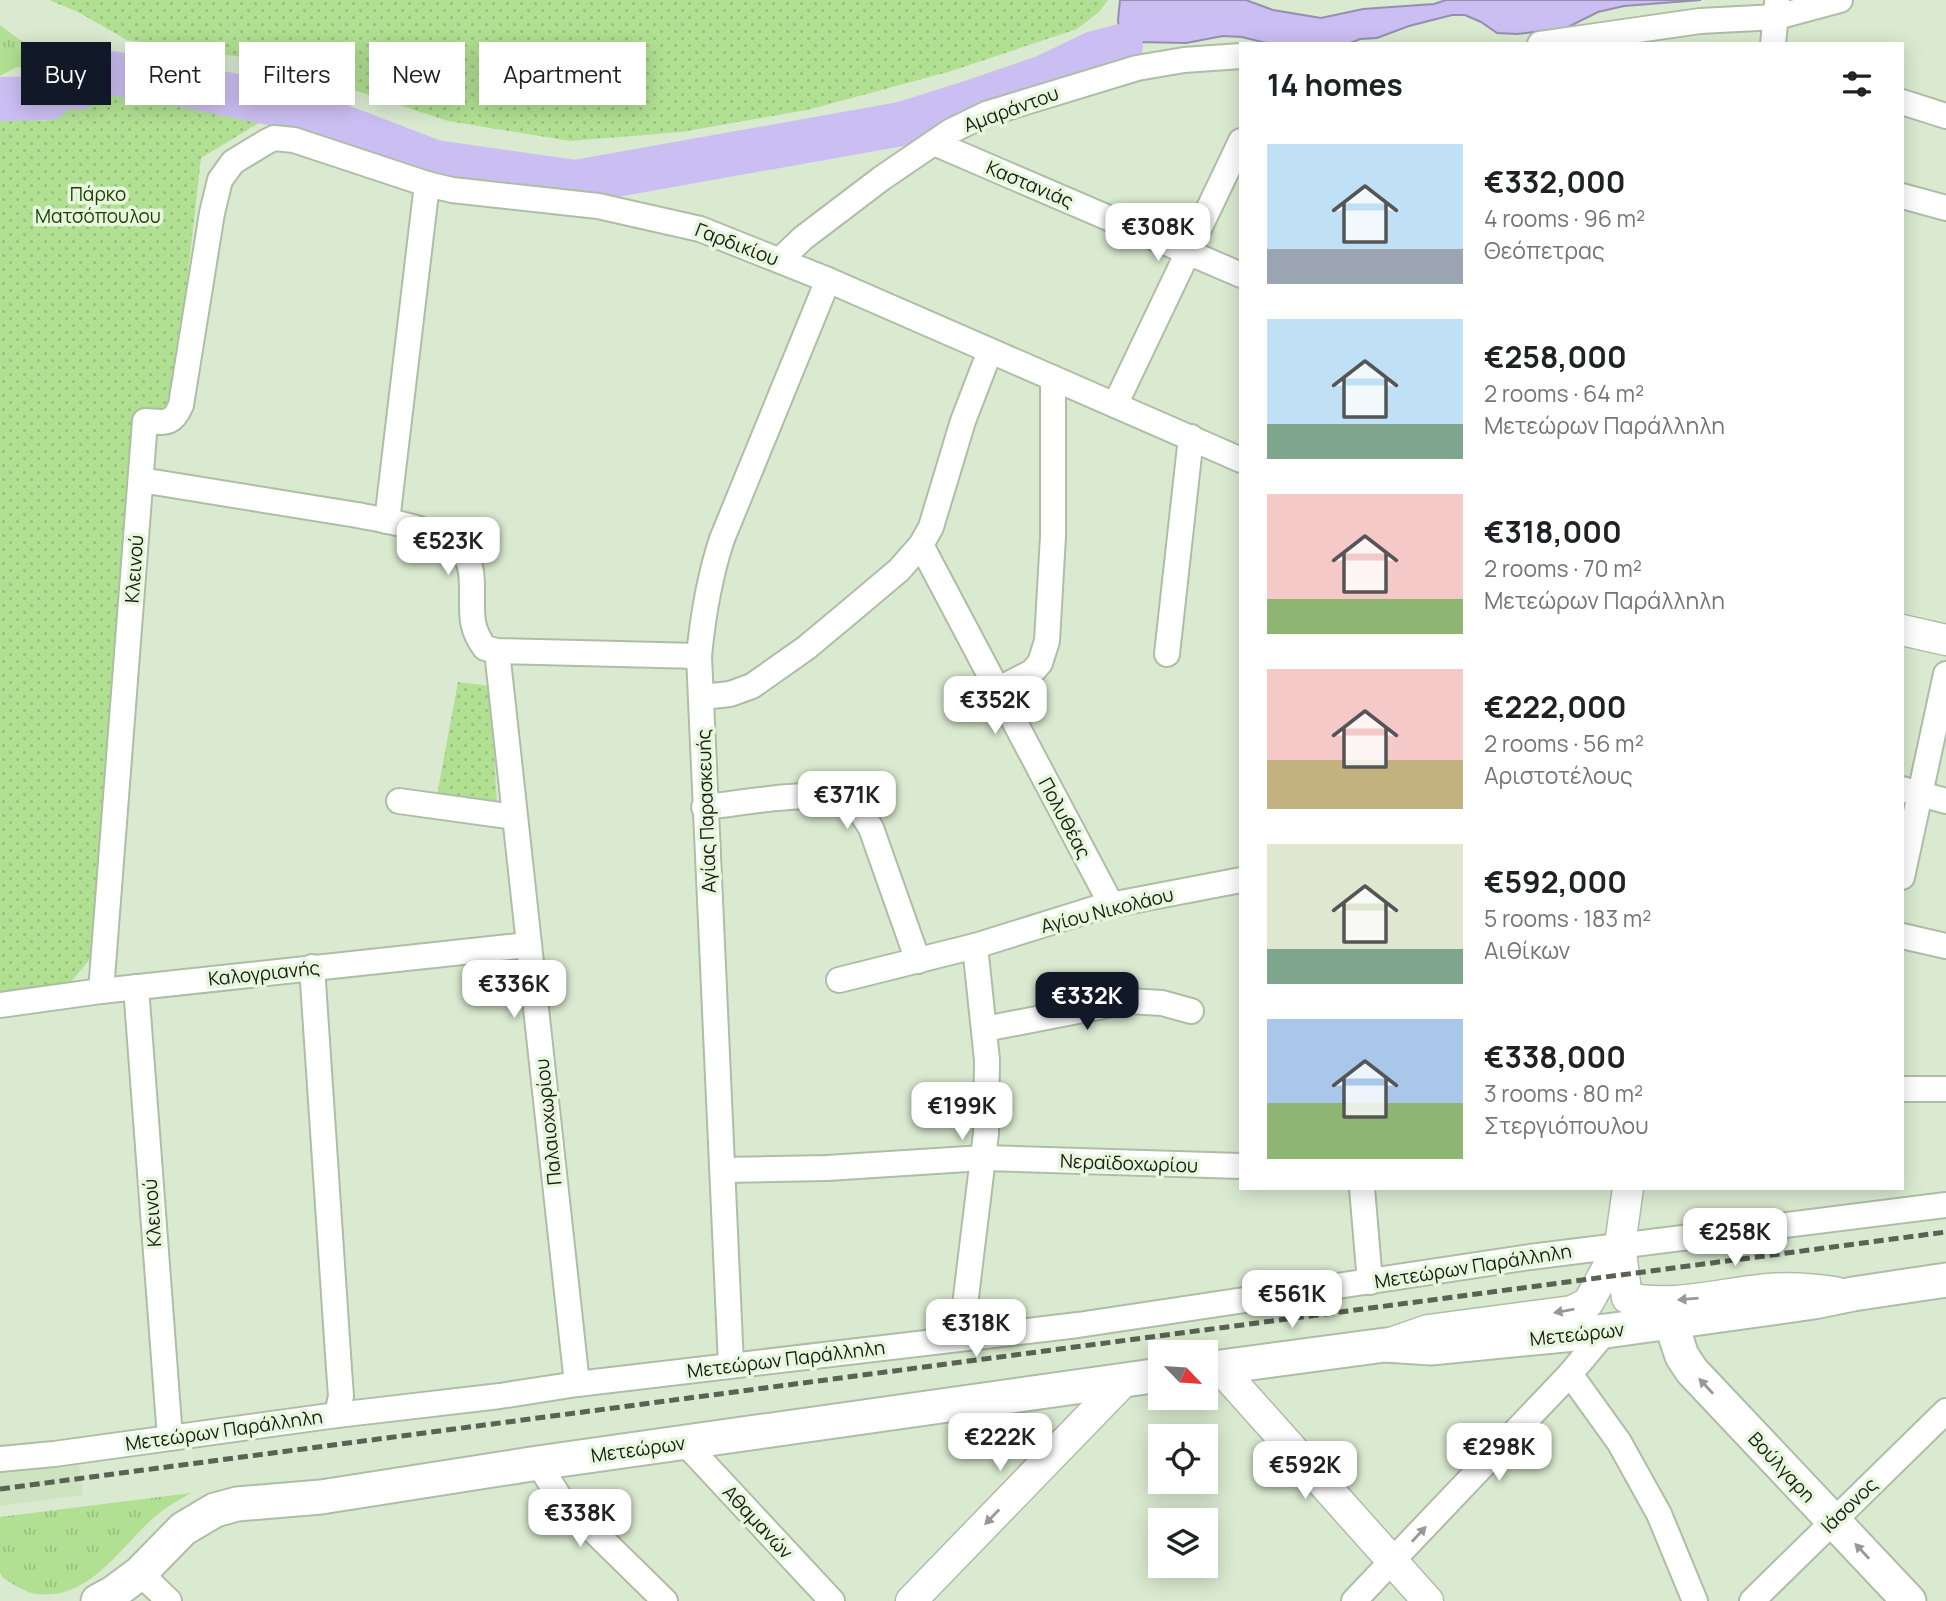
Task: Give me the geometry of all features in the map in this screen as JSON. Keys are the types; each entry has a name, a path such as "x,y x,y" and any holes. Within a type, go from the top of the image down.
{"main road":[{"name":"Μετεώρων","path":"1218,1367 1385,1345 1431,1348 1606,1331 1814,1302 1946,1280"},
{"name":"Βούλγαρη","path":"1671,1323 1682,1356 1692,1371 1909,1601"},
{"name":"Μετεώρων","path":"97,1601 132,1587 183,1529 215,1510 237,1504 321,1497 538,1463 1148,1377"}],"street":[{"path":"1554,42 1840,0"},
{"path":"1773,42 1777,8"},
{"name":"Αμαράντου","path":"780,260 842,208 951,131 986,114 1137,68 1184,60 1239,56"},
{"path":"1904,103 1946,116"},
{"name":"Γαρδικίου","path":"220,180 233,162 266,142 282,137 427,184 472,194 598,205 700,229 780,260 1239,459"},
{"name":"Καστανιάς","path":"934,143 1239,274"},
{"path":"1115,405 1239,145"},
{"name":"Κλεινού","path":"101,991 145,421 172,420 181,405 212,213 220,180"},
{"path":"387,521 427,184"},
{"path":"1904,197 1946,208"},
{"name":"Αγίας Παρασκευής","path":"731,1365 699,656 704,606 712,568 828,281"},
{"path":"702,697 730,694 752,686 838,622 898,570 921,545 931,527 963,421 990,351"},
{"path":"997,690 1032,672 1040,663 1047,641 1053,536 1053,378"},
{"path":"1167,654 1191,437"},
{"path":"141,480 387,521 444,538 464,554 469,565 472,581 472,625 485,648 497,651 699,656"},
{"name":"Πολυθέας","path":"921,545 1111,904"},
{"path":"1904,630 1946,640"},
{"name":"Παλαιοχωρίου","path":"497,651 577,1384"},
{"path":"1904,860 1912,791 1946,674"},
{"path":"1912,791 1946,801"},
{"path":"704,807 802,797 838,797 853,800 871,828 918,961"},
{"path":"399,801 514,817"},
{"name":"Αγίου Νικολάου","path":"839,980 975,946 1111,904 1239,880"},
{"path":"1904,936 1946,946"},
{"name":"Καλογριανής","path":"0,1005 136,987 528,945"},
{"path":"961,1338 983,1158 987,1084 985,1029 975,946"},
{"path":"312,967 341,1396 337,1415"},
{"name":"Κλεινού","path":"136,987 170,1438"},
{"path":"985,1029 1129,1001 1162,1003 1191,1011"},
{"path":"1904,1088 1946,1088"},
{"name":"Νεραϊδοχωρίου","path":"724,1170 827,1168 983,1158 1239,1166"},
{"path":"1362,1190 1370,1282"},
{"path":"1628,1190 1619,1245 1627,1298 1649,1302 1797,1288 1853,1294"},
{"name":"Μετεώρων Παράλληλη","path":"0,1459 577,1384 1078,1325 1619,1245 1946,1205"},
{"path":"1385,1345 1428,1330 1572,1311 1588,1303 1619,1245"},
{"path":"1354,1601 1570,1374 1606,1331"},
{"path":"1218,1374 1428,1601"},
{"path":"1570,1374 1619,1442 1646,1490 1659,1514 1695,1601"},
{"path":"911,1601 1125,1380"},
{"name":"Ιάσονος","path":"1752,1601 1946,1411"},
{"name":"Αθαμανών","path":"684,1442 832,1601"},
{"path":"538,1463 560,1498 665,1601"},
{"path":"132,1587 169,1601"}],"shaded area":[{"path":"1120,0 1246,0 1273,10 1321,18 1363,9 1434,4 1446,0 1701,0 1624,6 1598,12 1566,28 1517,34 1497,33 1465,15 1452,15 1377,38 1353,42 1262,42 1223,36 1186,43 1138,42 1121,46 1118,20"},
{"path":"78,1458 83,1495 0,1506 0,1466"}],"green space":[{"path":"49,0 1108,0 1099,12 1077,29 948,72 807,110 681,132 570,141 448,121 400,105 465,105 465,42 369,42 369,95 355,90 355,42 239,42 239,57 225,55 225,42 127,40 78,12"},
{"path":"0,25 25,42 21,42 21,68 17,67 0,76"},
{"name":"Πάρκο Ματσόπουλου","path":"111,92 125,93 125,105 225,105 272,110 272,115 201,158 173,404 134,459 91,958 70,983 0,993 0,117 46,121 48,105 111,105"},
{"path":"458,682 490,686 497,803 437,795"},
{"path":"191,1493 152,1519 99,1573 71,1590 55,1594 37,1594 20,1588 3,1578 0,1573 0,1517"}],"waterway":[{"path":"111,73 294,108 435,162 576,182 901,124 1044,77 1094,53 1121,46"},
{"path":"0,99 21,99"}],"railway":[{"path":"0,1489 1946,1232"}]}
